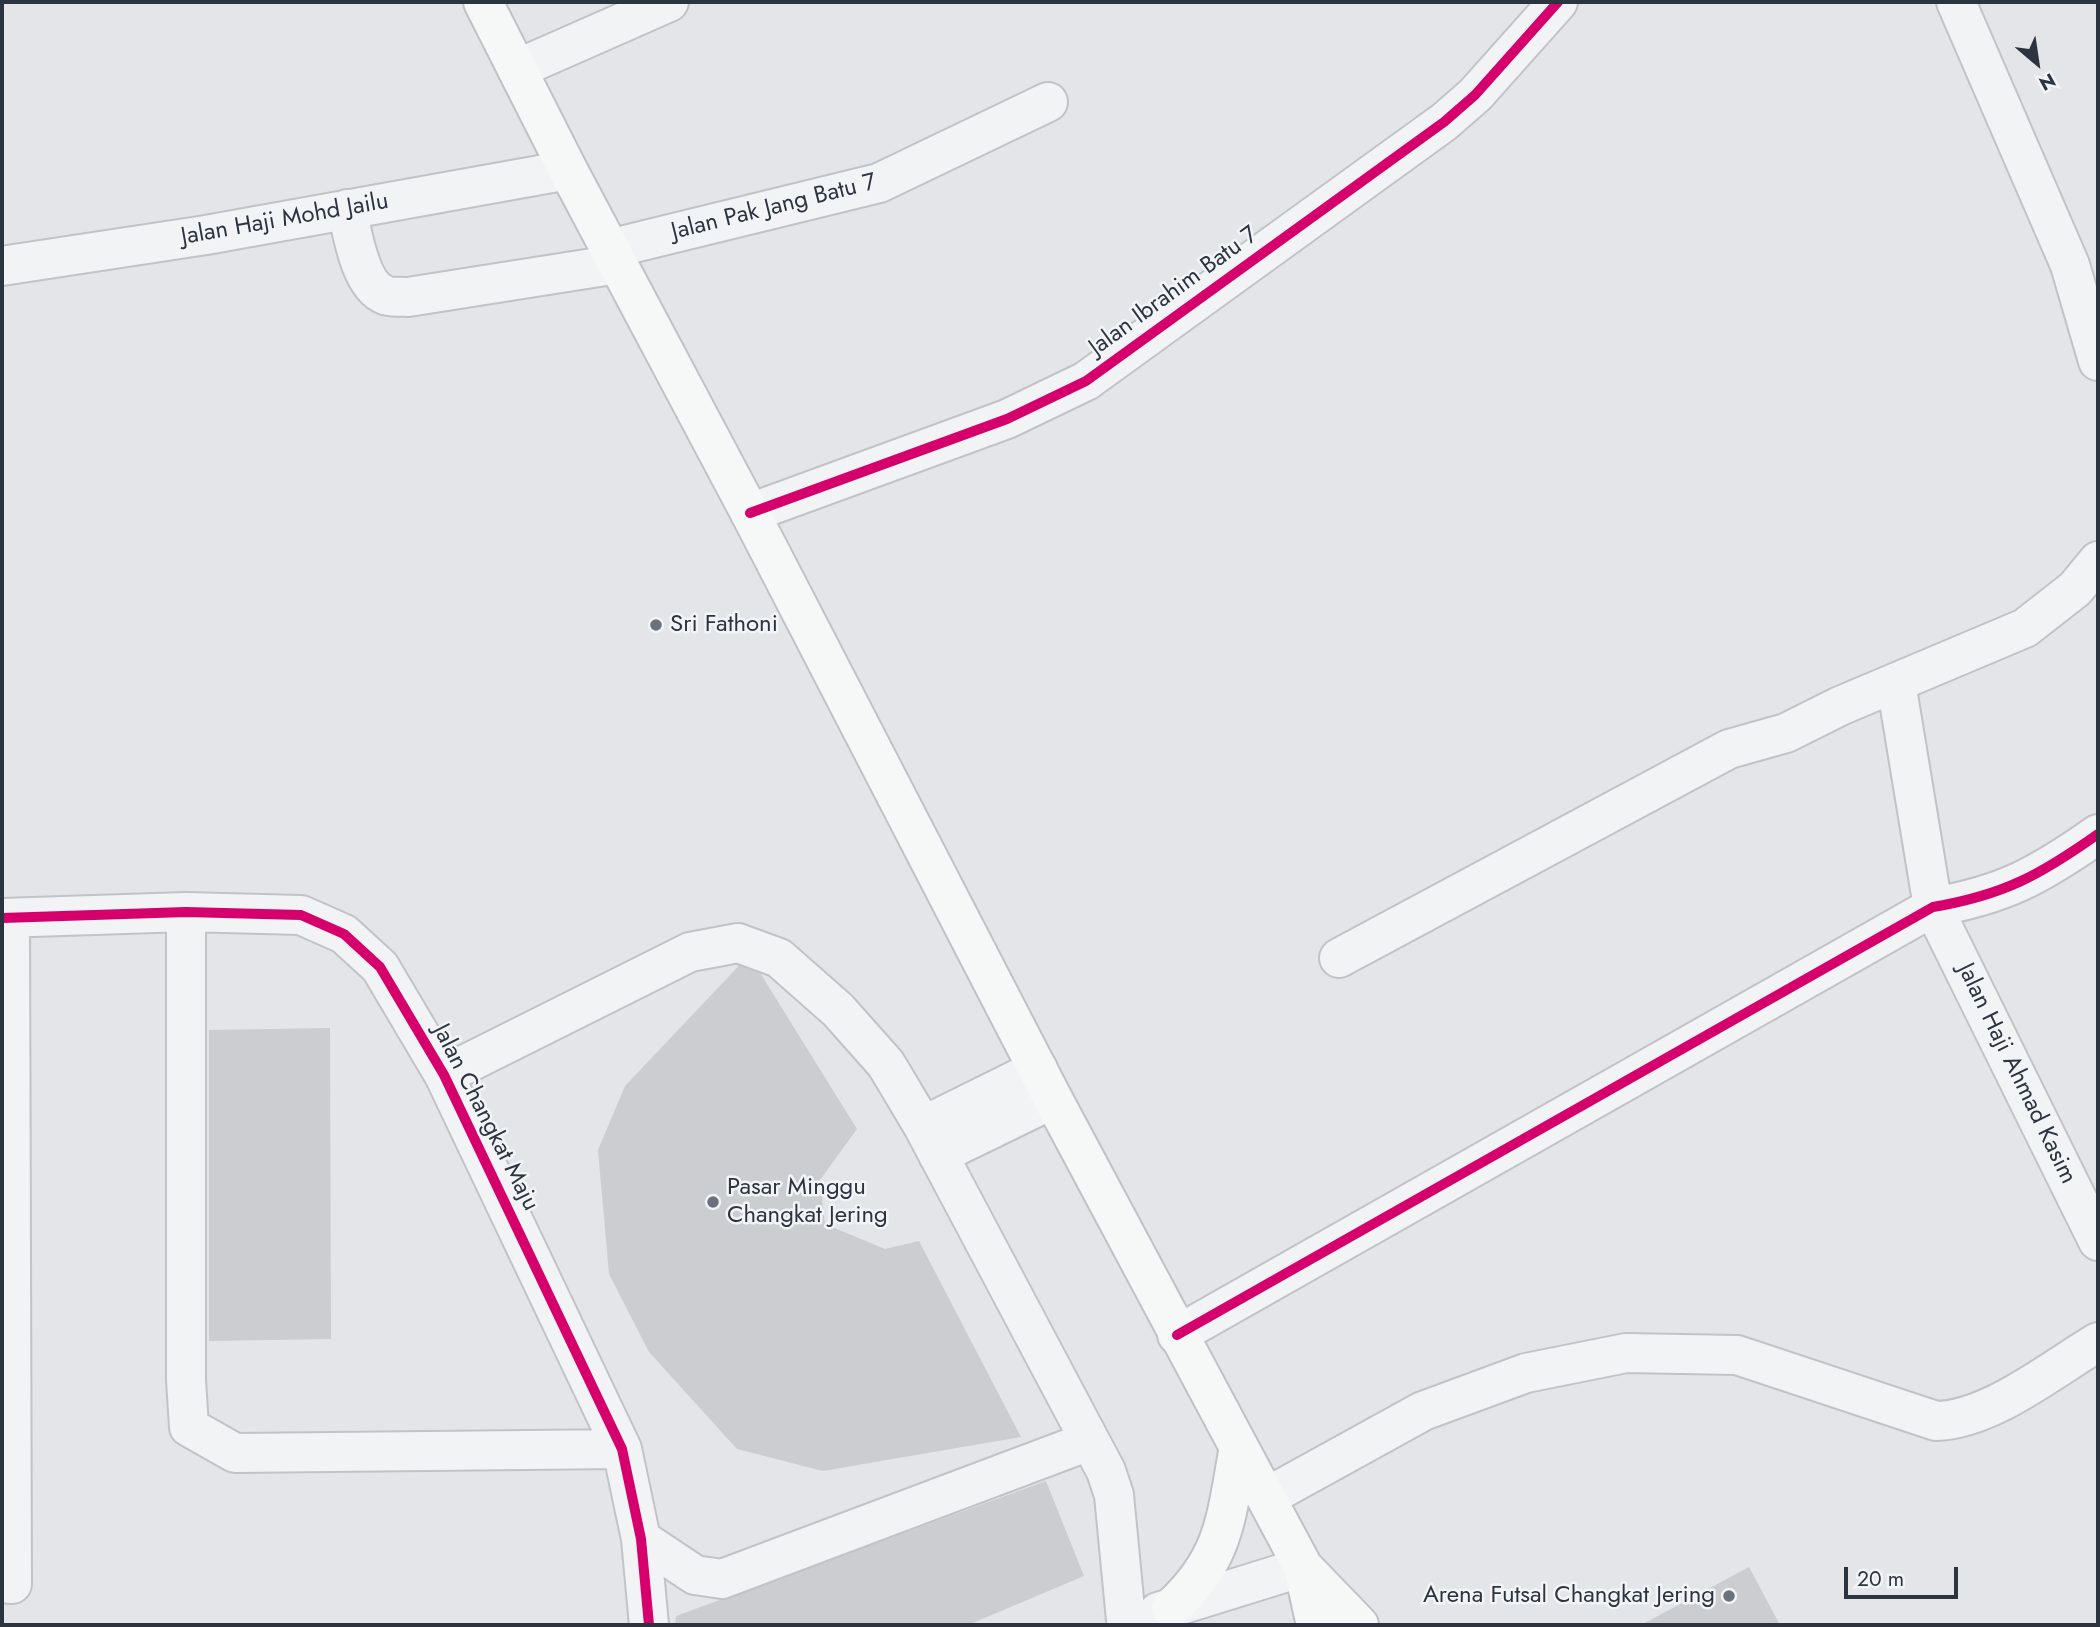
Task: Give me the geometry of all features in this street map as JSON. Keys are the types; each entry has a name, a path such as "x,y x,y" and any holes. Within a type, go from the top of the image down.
{"main road":[{"path":"483,2 568,170 750,513 1177,1335 1303,1567 1316,1625"},
{"path":"1192,1611 1196,1586 1218,1544 1239,1447"},
{"path":"1303,1567 1359,1625"}],"street":[{"path":"517,69 669,2"},
{"name":"Jalan Ibrahim Batu 7","path":"750,513 1007,419 1086,381 1444,122 1475,95 1558,2"},
{"path":"1956,2 2070,265 2098,361"},
{"name":"Jalan Pak Jang Batu 7","path":"347,209 360,265 374,286 384,295 408,297 614,257 879,183 1048,102"},
{"name":"Jalan Haji Mohd Jailu","path":"2,266 206,235 568,170"},
{"path":"1339,958 1729,749 1786,733 2025,628 2075,589 2098,561"},
{"name":"Jalan Haji Ahmad Kasim","path":"1896,683 1934,907 2098,1241"},
{"path":"1177,1335 1934,907 1976,900 2018,885 2054,865 2098,834"},
{"path":"186,912 186,1380 189,1427 235,1453 622,1449"},
{"name":"Jalan Changkat Maju","path":"6,918 186,912 301,915 344,934 380,967 444,1075 622,1449 641,1539 649,1625"},
{"path":"6,918 7,1583"},
{"path":"444,1075 690,952 738,943 779,958 838,1010 886,1064 930,1140 1089,1441 1114,1495 1117,1623 1192,1611 1303,1567"},
{"path":"930,1140 1046,1084"},
{"path":"1267,1497 1423,1411 1526,1373 1626,1353 1737,1356 1936,1421 1958,1421 1982,1411 2098,1342"},
{"path":"641,1539 695,1576 722,1579 1089,1441"}],"building":[{"name":"Pasar Minggu Changkat Jering","path":"749,955 857,1129 820,1180 825,1224 885,1249 919,1241 1021,1437 823,1471 737,1449 649,1352 609,1274 598,1150 625,1086"},
{"path":"330,1028 331,1339 209,1341 209,1030"},
{"path":"1046,1481 1084,1576 968,1625 675,1625 676,1616"},
{"name":"Arena Futsal Changkat Jering","path":"1749,1567 1780,1625 1641,1625"}],"cycle path":[{"path":"750,513 1007,419 1086,381 1444,122 1475,95 1558,2"},
{"path":"1177,1335 1933,907 1981,896 2020,881 2058,861 2098,834"},
{"path":"2,918 186,912 301,915 344,934 380,967 444,1075 622,1449 641,1539 649,1625"}],"place":[{"name":"Sri Fathoni","path":"656,625"},
{"name":"Pasar Minggu Changkat Jering","path":"713,1202"},
{"name":"Arena Futsal Changkat Jering","path":"1729,1596"}]}
